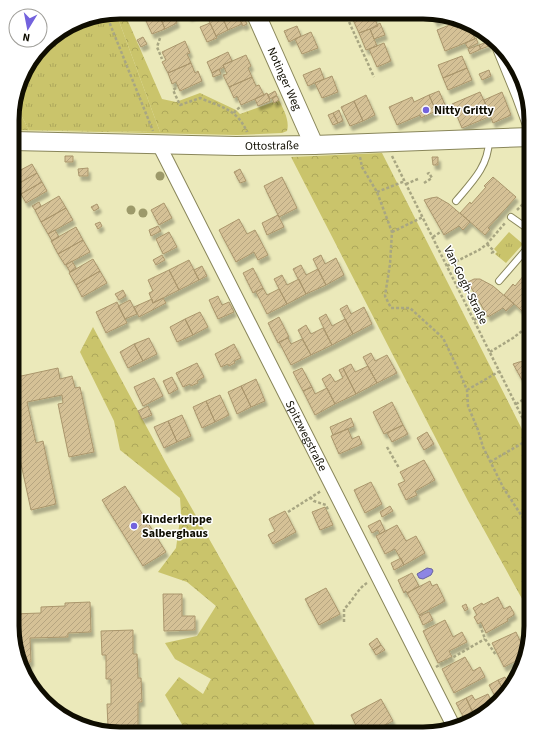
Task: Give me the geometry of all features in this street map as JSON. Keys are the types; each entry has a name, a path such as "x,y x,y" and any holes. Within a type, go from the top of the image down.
{"street":[{"name":"Notinger Weg","path":"258,19 314,145"},
{"path":"505,62 523,109"},
{"name":"Ottostraße","path":"19,141 157,139 250,146 524,137"},
{"name":"Spitzwegstraße","path":"157,139 452,723"}],"lane":[{"path":"456,201 483,167 487,157 489,139"},
{"path":"511,217 524,226"},
{"path":"498,281 524,252"}],"path":[{"path":"348,19 374,77"},
{"path":"108,20 157,139"},
{"path":"160,38 157,47 162,59"},
{"path":"176,88 173,90 180,105 200,98 234,113 243,123 249,137 250,146"},
{"path":"234,113 242,106"},
{"name":"Van-Gogh-Straße","path":"387,142 524,421"},
{"path":"358,143 362,167 377,192 392,232 390,264 385,296 391,308 410,308 443,338 460,371 467,390 468,406 483,447 504,489 524,519"},
{"path":"424,183 432,178 429,173 427,174"},
{"path":"377,192 418,179"},
{"path":"447,266 479,250 487,244 524,203"},
{"path":"392,232 423,217"},
{"path":"433,237 442,231"},
{"path":"487,244 494,251 492,253 494,254"},
{"path":"474,320 486,314"},
{"path":"490,352 524,329"},
{"path":"467,390 500,371"},
{"path":"516,404 524,399"},
{"path":"490,462 524,442"},
{"path":"387,446 399,468"},
{"path":"288,512 325,488"},
{"path":"310,497 314,501 326,505 332,516"},
{"path":"344,622 344,609 351,603 358,591 368,582"},
{"path":"480,625 485,639 496,655"},
{"path":"443,663 485,639"}],"green space":[{"path":"118,19 160,132 29,130 20,112 22,94 36,64 53,44 75,29 94,22"},
{"path":"118,19 127,19 162,99 176,102 200,93 236,110 240,114 279,100 288,123 287,131 282,133 237,135 19,130 20,112 29,130 160,132"},
{"path":"382,153 524,433 524,602 468,501 291,157"},
{"path":"509,232 523,244 506,263 495,254 497,252 494,249"},
{"path":"93,327 166,463 316,727 184,727 165,695 179,677 203,694 211,679 175,659 165,643 197,636 216,606 187,582 158,572 176,548 181,512 180,498 120,450 114,421 80,352"}],"shaded area":[{"path":"427,568 432,569 433,571 431,575 423,579 419,578 417,574"}],"building":[{"path":"145,19 161,19 165,29 152,34"},
{"path":"161,19 176,19 177,23 165,29"},
{"path":"208,19 223,19 228,30 216,36"},
{"path":"223,19 240,19 242,24 228,30"},
{"path":"240,19 244,19 247,24 243,26"},
{"path":"353,19 375,19 378,26 359,33"},
{"path":"210,23 217,38 207,42 200,27"},
{"path":"380,23 385,35 374,39 370,29"},
{"path":"453,24 472,32 475,39 445,51 437,30"},
{"path":"297,26 301,36 289,42 284,31"},
{"path":"370,29 377,46 366,50 359,33"},
{"path":"311,32 318,48 302,54 295,39"},
{"path":"143,37 147,44 141,47 137,40"},
{"path":"476,38 478,43 468,48 465,43"},
{"path":"185,41 190,53 187,54 191,63 168,73 162,62 166,60 162,52"},
{"path":"486,42 489,46 481,49 479,45"},
{"path":"384,43 391,61 377,67 369,49"},
{"path":"479,45 481,49 470,54 468,49"},
{"path":"228,52 232,61 223,65 224,67 212,73 207,62"},
{"path":"246,55 251,66 248,68 252,77 229,87 223,75 227,74 223,65"},
{"path":"462,56 467,68 443,78 438,65"},
{"path":"191,63 195,73 198,71 202,81 180,91 176,82 172,84 168,73"},
{"path":"320,68 324,79 308,86 303,75"},
{"path":"467,68 472,80 448,90 443,78"},
{"path":"219,69 221,74 213,77 212,73"},
{"path":"489,70 491,76 482,80 479,74"},
{"path":"332,76 338,92 322,98 315,83"},
{"path":"252,77 256,86 259,85 264,95 241,105 237,96 234,98 229,87"},
{"path":"275,91 277,95 270,99 268,95"},
{"path":"439,91 446,107 436,111 429,95"},
{"path":"480,92 491,116 462,128 452,104"},
{"path":"502,92 511,115 493,123 484,100"},
{"path":"267,93 270,101 258,106 255,99"},
{"path":"366,95 375,115 363,121 354,101"},
{"path":"429,95 436,111 421,118 420,115 397,125 389,107 412,97 414,102"},
{"path":"277,96 279,100 274,103 272,98"},
{"path":"354,101 363,121 350,126 341,107"},
{"path":"339,110 343,121 338,123 333,113"},
{"path":"333,113 338,123 333,125 328,115"},
{"path":"65,156 73,156 73,162 65,162"},
{"path":"432,157 438,157 438,165 433,165"},
{"path":"32,164 37,173 19,183 19,171"},
{"path":"88,168 88,176 79,176 78,169"},
{"path":"240,169 246,181 240,183 234,172"},
{"path":"37,173 42,182 21,194 19,190 19,183"},
{"path":"282,177 297,208 279,217 264,186"},
{"path":"493,177 516,197 488,228 490,229 485,235 460,213 470,202 471,204 486,187 484,186"},
{"path":"42,182 47,191 26,203 21,194"},
{"path":"59,196 66,208 41,222 35,210"},
{"path":"437,197 449,204 470,222 463,230 459,226 444,235 424,200"},
{"path":"39,202 41,206 35,210 32,206"},
{"path":"164,203 172,218 159,225 151,210"},
{"path":"97,204 99,208 94,211 91,207"},
{"path":"66,208 73,220 48,234 41,222"},
{"path":"278,215 284,227 267,235 262,223"},
{"path":"239,219 247,234 255,230 268,255 258,260 254,252 236,262 219,230"},
{"path":"100,222 102,226 98,229 95,224"},
{"path":"158,226 161,231 151,236 149,230"},
{"path":"76,227 83,240 58,254 51,241"},
{"path":"55,230 59,237 52,241 48,234"},
{"path":"169,232 177,247 163,254 156,239"},
{"path":"83,240 90,252 65,265 58,254"},
{"path":"162,255 165,260 156,265 153,260"},
{"path":"321,255 325,264 336,258 344,275 326,285 313,259"},
{"path":"93,259 100,271 76,285 69,273"},
{"path":"189,260 199,280 179,290 169,270"},
{"path":"72,261 76,268 70,272 66,265"},
{"path":"301,265 306,275 318,269 326,285 306,294 293,269"},
{"path":"202,266 207,276 199,280 194,270"},
{"path":"253,268 263,288 253,293 243,273"},
{"path":"169,270 179,290 153,303 149,293 153,291 148,280"},
{"path":"100,271 107,283 82,297 76,285"},
{"path":"282,275 287,285 299,279 306,294 287,304 274,279"},
{"path":"524,275 524,313 504,295 513,284 515,286"},
{"path":"474,279 480,279 493,286 514,304 506,311 503,308 488,317 468,282"},
{"path":"263,288 267,295 279,289 287,304 267,314 256,292"},
{"path":"123,290 126,296 119,300 115,294"},
{"path":"218,296 222,305 229,302 234,312 218,319 209,300"},
{"path":"163,298 166,303 139,317 134,307 152,299 153,303"},
{"path":"130,300 137,314 125,319 118,306"},
{"path":"117,302 127,323 106,333 96,312"},
{"path":"347,305 351,314 364,307 372,324 353,334 340,309"},
{"path":"200,312 208,327 193,335 185,319"},
{"path":"326,314 332,326 345,319 353,334 332,345 319,318"},
{"path":"279,317 289,337 278,343 268,323"},
{"path":"185,319 193,335 177,342 170,327"},
{"path":"306,325 311,334 323,328 332,345 311,355 298,330"},
{"path":"149,338 157,354 143,361 134,344"},
{"path":"288,338 291,344 302,339 311,355 291,365 279,342"},
{"path":"134,344 143,361 128,368 120,352"},
{"path":"234,344 241,358 234,361 235,363 229,366 228,364 221,367 215,354"},
{"path":"371,353 375,361 387,355 397,373 377,383 363,357"},
{"path":"524,361 524,384 513,364"},
{"path":"197,363 204,377 197,381 198,383 183,387 176,373"},
{"path":"351,364 355,372 368,366 377,383 356,394 343,368"},
{"path":"58,368 60,379 72,376 75,388 80,387 94,452 69,457 58,404 63,403 62,395 27,402 36,443 43,441 56,504 31,510 19,455 19,376"},
{"path":"302,368 312,387 303,391 293,372"},
{"path":"343,368 356,394 335,404 322,379 330,374 335,382 343,378 339,370"},
{"path":"172,377 178,389 169,394 163,381"},
{"path":"154,378 163,396 143,406 134,387"},
{"path":"256,379 265,401 251,407 241,386"},
{"path":"241,386 251,407 237,414 228,392"},
{"path":"312,387 315,394 327,388 335,404 315,415 303,391"},
{"path":"220,395 229,415 215,422 206,401"},
{"path":"206,401 215,422 202,428 193,407"},
{"path":"392,402 403,425 384,434 373,412"},
{"path":"148,406 152,415 142,419 138,411"},
{"path":"182,415 191,436 177,442 168,421"},
{"path":"351,418 354,426 333,435 330,427"},
{"path":"168,421 177,442 164,448 154,427"},
{"path":"403,425 408,434 392,442 387,433"},
{"path":"348,429 352,439 359,436 362,444 339,454 331,436"},
{"path":"427,432 434,444 424,450 417,438"},
{"path":"424,460 435,480 415,491 417,495 406,500 398,484 405,481 400,472"},
{"path":"371,482 382,504 365,513 354,490"},
{"name":"Kinderkrippe Salberghaus","path":"125,486 166,552 143,566 102,500"},
{"path":"390,506 393,511 382,517 380,512"},
{"path":"325,507 333,525 320,530 312,512"},
{"path":"285,511 296,532 273,544 268,535 275,531 269,519"},
{"path":"380,520 385,531 380,534 378,530 372,533 368,526"},
{"path":"397,525 406,541 416,536 425,553 404,565 395,549 385,554 376,536"},
{"path":"401,558 404,565 394,570 391,563"},
{"path":"412,573 419,586 407,593 406,591 404,593 398,580"},
{"path":"430,581 432,586 437,584 445,601 419,615 407,593"},
{"path":"326,588 340,614 319,625 305,599"},
{"path":"163,594 182,594 182,616 195,616 195,630 164,631"},
{"path":"498,597 504,609 510,606 514,615 507,619 508,621 486,633 481,622 478,624 474,617 477,615 473,608 482,603 483,605"},
{"path":"90,602 91,632 68,633 68,637 30,638 31,662 29,662 29,672 22,652 19,614 41,613 41,607 65,606 65,603"},
{"path":"466,604 468,609 465,611 462,606"},
{"path":"429,612 433,620 423,625 419,616"},
{"path":"445,620 453,637 462,632 467,642 449,651 452,657 438,663 423,631"},
{"path":"133,630 133,654 137,654 138,678 141,678 142,702 138,702 138,726 108,726 107,704 111,704 111,679 106,679 106,655 102,655 101,631"},
{"path":"516,632 522,645 518,660 504,667 492,643"},
{"path":"377,638 381,645 373,650 369,644"},
{"path":"381,645 385,650 376,655 373,650"},
{"path":"465,657 473,671 480,667 485,677 454,693 442,669"},
{"path":"505,677 507,682 502,688 498,680"},
{"path":"498,680 502,688 495,697 489,685"},
{"path":"488,694 491,701 474,713 466,698 472,695 475,700"},
{"path":"466,698 473,714 464,718 456,703"},
{"path":"381,699 393,721 382,727 357,727 351,715"},
{"path":"387,724 389,727 380,727"}],"place":[{"name":"Nitty Gritty","path":"426,110"},
{"name":"Kinderkrippe Salberghaus","path":"134,526"}]}
